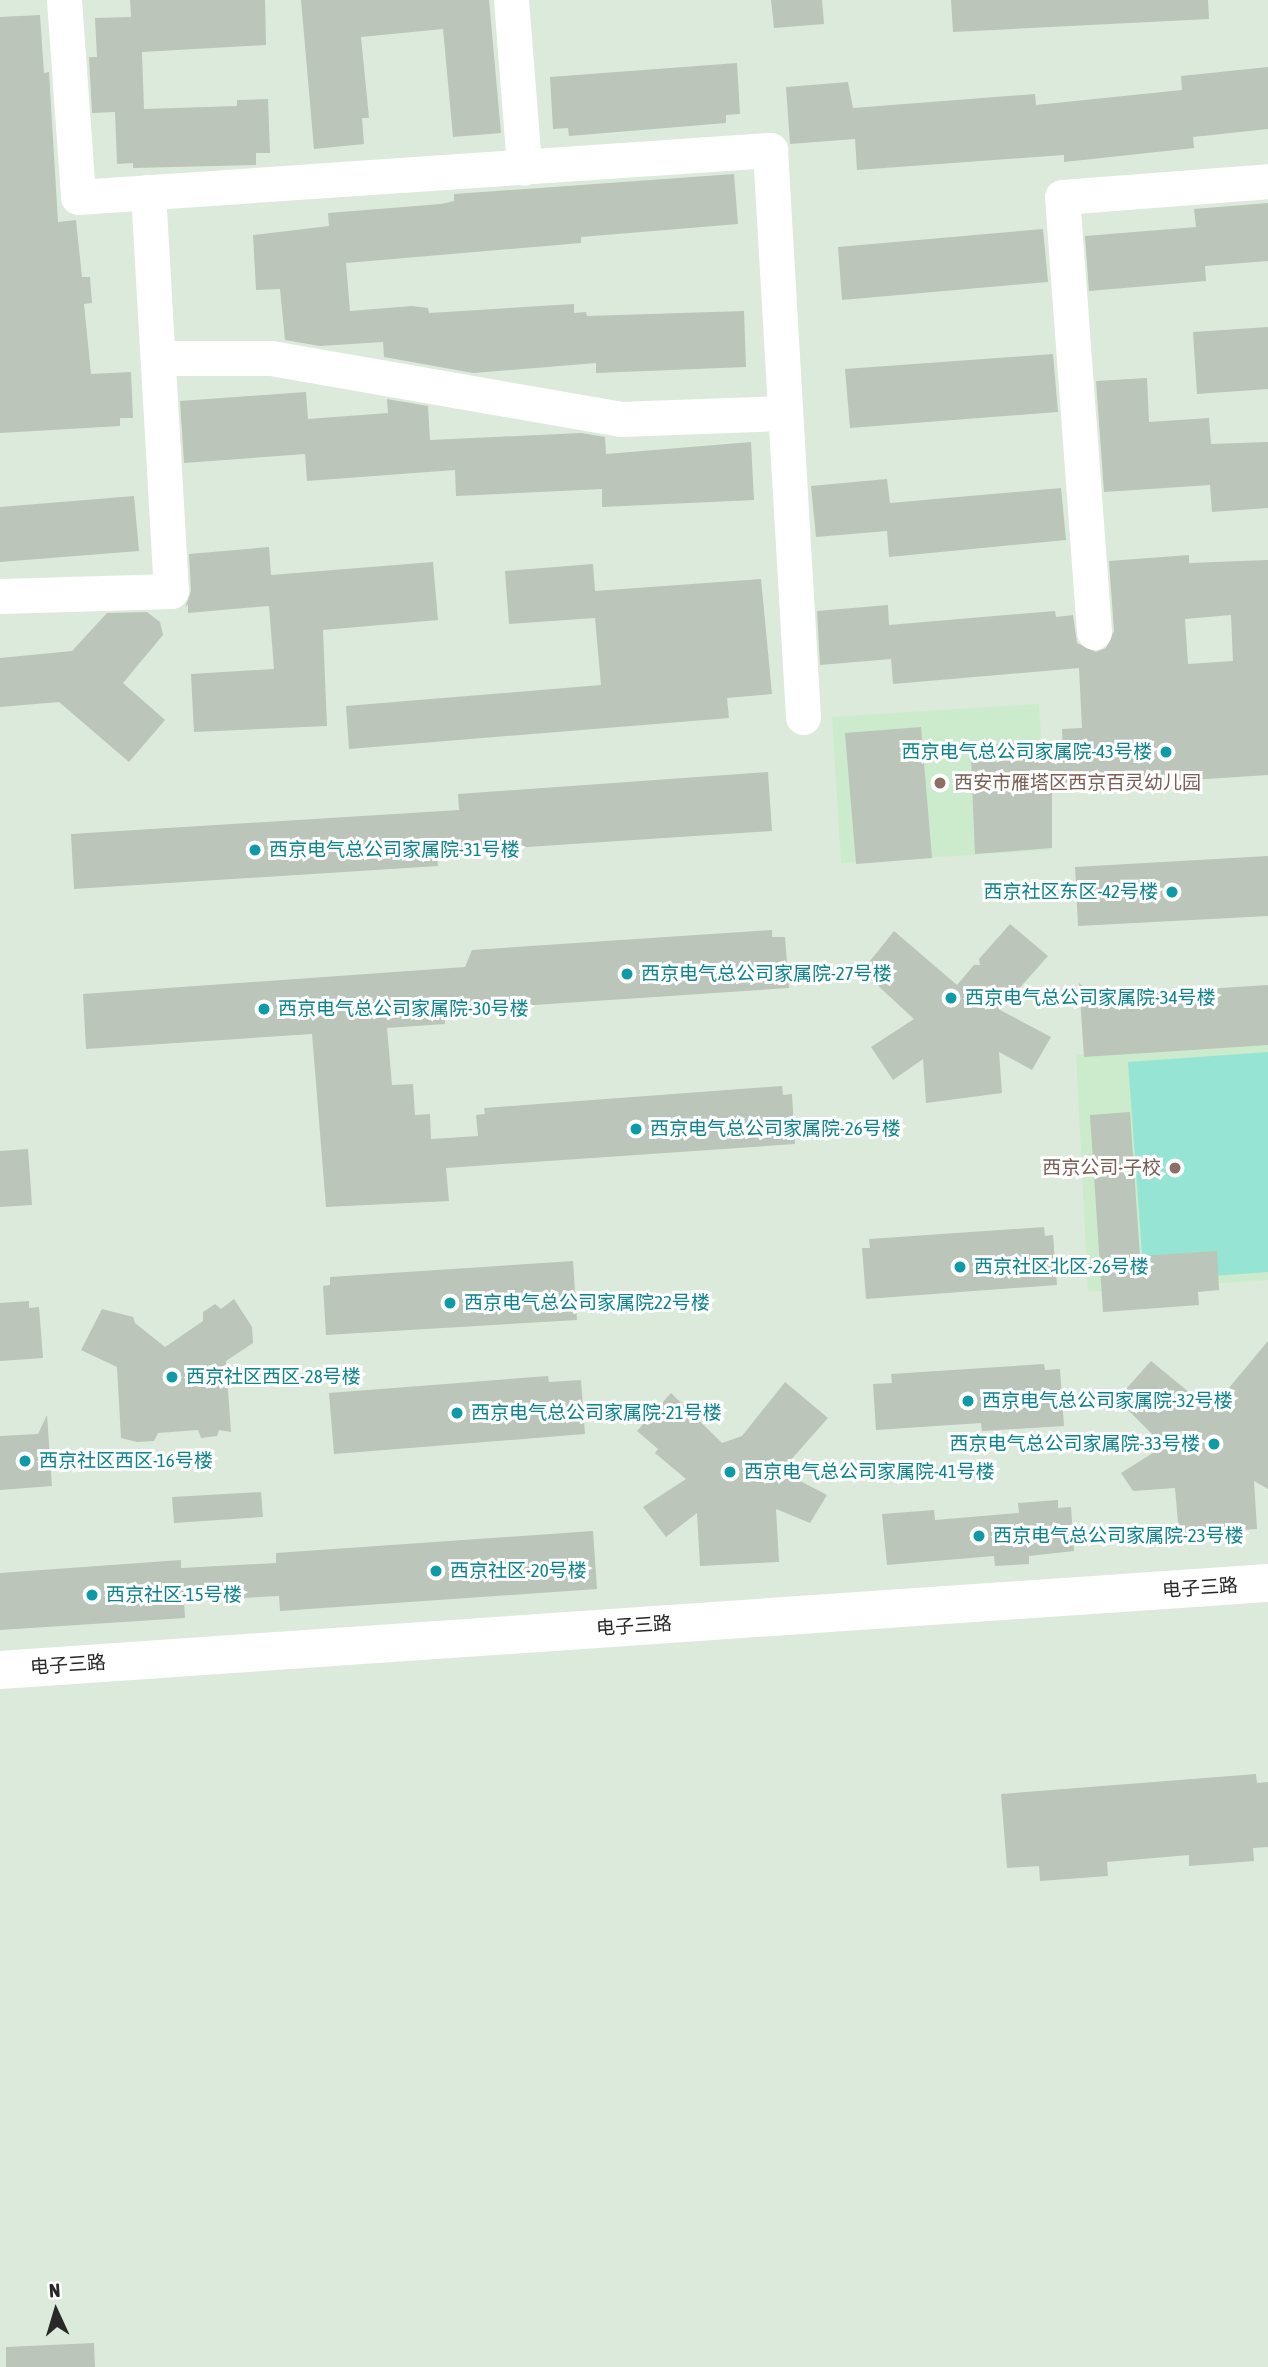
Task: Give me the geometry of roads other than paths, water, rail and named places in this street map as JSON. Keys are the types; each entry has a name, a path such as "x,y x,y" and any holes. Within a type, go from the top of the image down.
{"street":[{"path":"64,0 78,197 770,150 803,717"},
{"path":"511,0 524,167"},
{"path":"1094,632 1062,197 1268,181"},
{"path":"0,596 171,591 148,192"},
{"path":"158,358 271,358 620,419 785,413"},
{"name":"电子三路","path":"0,1670 1268,1583"}],"place":[{"name":"西京电气总公司家属院-43号楼","path":"1166,752"},
{"name":"西安市雁塔区西京百灵幼儿园","path":"940,783"},
{"name":"西京电气总公司家属院-31号楼","path":"255,850"},
{"name":"西京社区东区-42号楼","path":"1172,892"},
{"name":"西京电气总公司家属院-27号楼","path":"627,974"},
{"name":"西京电气总公司家属院-34号楼","path":"951,998"},
{"name":"西京电气总公司家属院-30号楼","path":"264,1009"},
{"name":"西京电气总公司家属院-26号楼","path":"636,1129"},
{"name":"西京公司-子校","path":"1175,1168"},
{"name":"西京社区北区-26号楼","path":"960,1267"},
{"name":"西京电气总公司家属院22号楼","path":"450,1303"},
{"name":"西京社区西区-28号楼","path":"172,1377"},
{"name":"西京电气总公司家属院-32号楼","path":"968,1401"},
{"name":"西京电气总公司家属院-21号楼","path":"457,1413"},
{"name":"西京电气总公司家属院-33号楼","path":"1214,1444"},
{"name":"西京社区西区-16号楼","path":"25,1461"},
{"name":"西京电气总公司家属院-41号楼","path":"730,1472"},
{"name":"西京电气总公司家属院-23号楼","path":"979,1536"},
{"name":"西京社区-20号楼","path":"436,1571"},
{"name":"西京社区-15号楼","path":"92,1595"}]}
